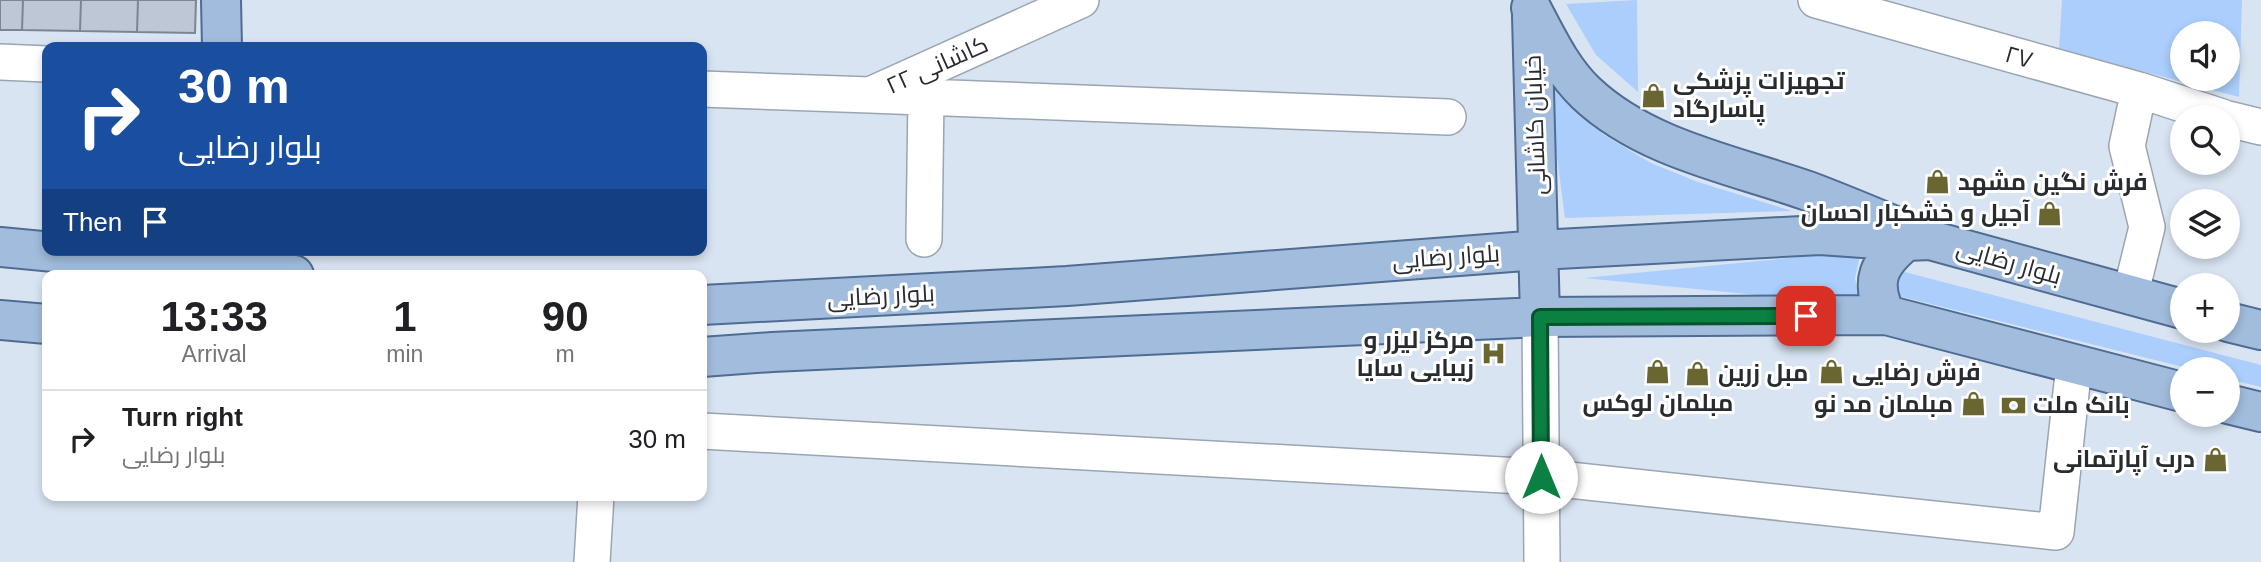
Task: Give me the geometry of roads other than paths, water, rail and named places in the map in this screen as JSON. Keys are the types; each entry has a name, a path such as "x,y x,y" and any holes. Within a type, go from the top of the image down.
{"main road":[{"path":"221,0 222,42"},
{"path":"1531,4 1560,63 1585,92 1620,118 1674,146 1810,192 1918,240"},
{"name":"خیابان کاشانی","path":"1531,4 1540,317"},
{"name":"بلوار رضایی","path":"707,305 1067,286 1539,250 1820,235 1918,240 2170,306"},
{"path":"1886,315 1878,291 1879,275 1887,258 1918,240"},
{"path":"0,247 42,249"},
{"path":"158,256 258,270"},
{"name":"بلوار رضایی","path":"707,358 772,352 1540,317 1886,315 2170,389"},
{"path":"0,320 42,324"},
{"path":"2240,324 2261,330"},
{"path":"2240,407 2261,412"}],"street":[{"name":"کاشانی ۲۲","path":"707,89 870,95 1081,0"},
{"name":"۲۷","path":"1816,0 2185,105"},
{"path":"0,62 42,64"},
{"path":"2130,296 2147,227 2127,146 2139,90"},
{"path":"870,95 1448,117"},
{"path":"924,239 926,97"},
{"path":"2240,122 2261,127"},
{"path":"1540,317 1542,562"},
{"path":"707,431 1541,477 2052,547 2074,365"},
{"path":"592,562 596,501"}],"place":[{"name":"تجهیزات پزشکی پاسارگاد","path":"1653,95"},
{"name":"فرش نگین مشهد","path":"1938,182"},
{"name":"آجیل و خشکبار احسان","path":"2050,213"},
{"name":"مرکز لیزر و زیبایی سایا","path":"1494,354"},
{"name":"مبلمان لوکس","path":"1658,372"},
{"name":"فرش رضایی","path":"1832,372"},
{"name":"مبل زرین","path":"1698,373"},
{"name":"مبلمان مد نو","path":"1973,404"},
{"name":"بانک ملت","path":"2013,405"},
{"name":"درب آپارتمانی","path":"2215,459"}]}
